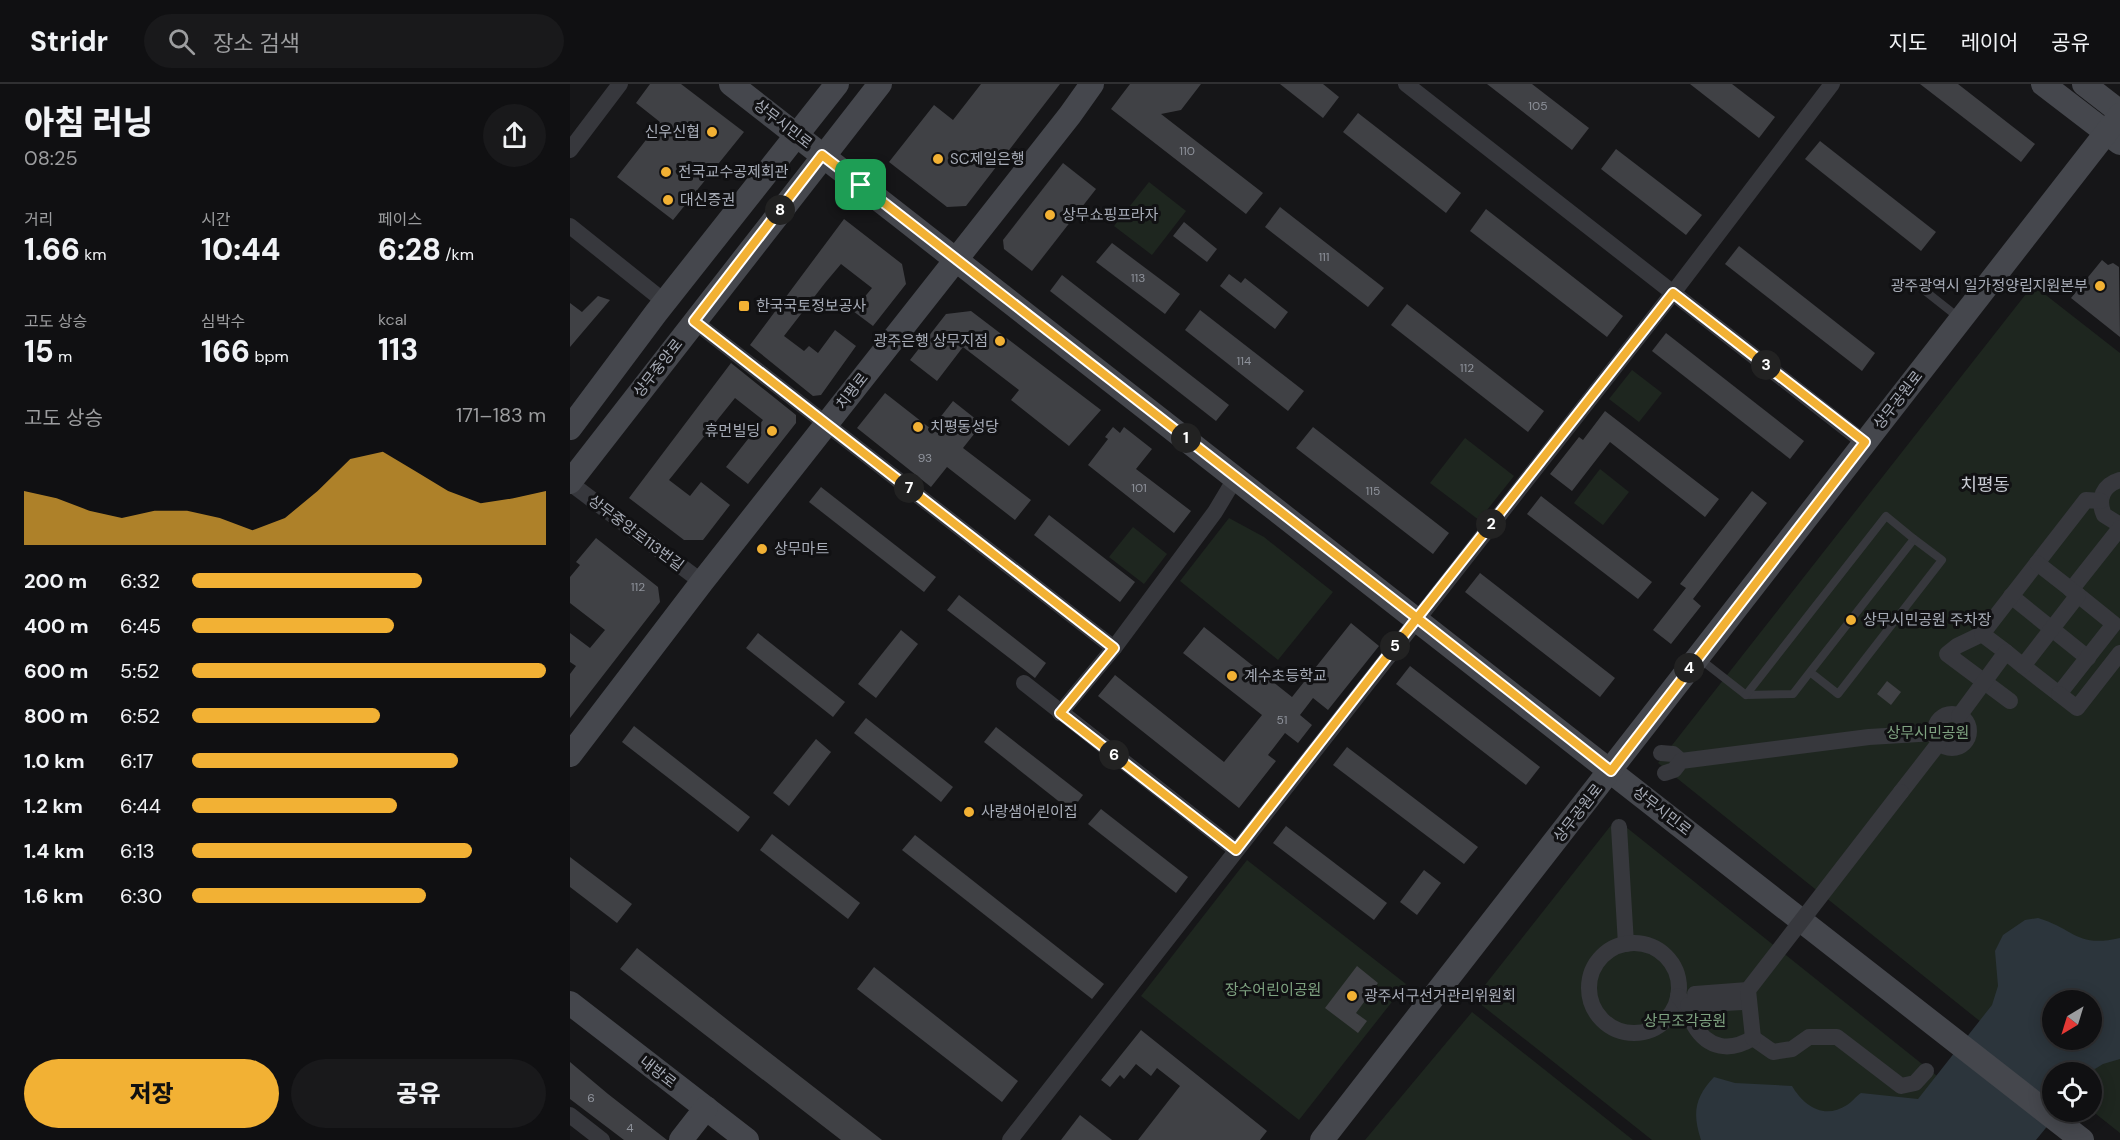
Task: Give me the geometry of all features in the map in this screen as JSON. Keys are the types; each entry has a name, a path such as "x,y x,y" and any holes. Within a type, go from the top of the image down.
{"street":[{"path":"570,150 620,84"},
{"name":"상무시민로","path":"731,84 2082,1140"},
{"path":"570,428 837,84"},
{"name":"상무중앙로","path":"570,482 822,155 880,84"},
{"name":"치평로","path":"570,755 702,582 1092,84"},
{"path":"1406,84 1865,442"},
{"path":"1010,1140 1673,293 1832,84"},
{"path":"2043,84 2117,126"},
{"path":"2084,84 2117,126"},
{"name":"상무공원로","path":"1322,1140 1961,319 2117,126"},
{"path":"570,226 666,302"},
{"path":"694,321 1114,648"},
{"path":"1060,713 1114,648 1215,512 1236,477"},
{"path":"2023,666 2052,629 2120,526 2104,515 2101,501 2107,487 2120,480"},
{"name":"상무중앙로113번길","path":"570,482 702,582"},
{"path":"2010,701 1947,654 1982,634 2086,500 2101,501"},
{"path":"2037,563 2118,623 2059,694"},
{"path":"2011,596 2088,658"},
{"path":"1982,634 2077,708 2120,653"},
{"path":"1959,716 2006,652"},
{"path":"1023,683 1236,850"},
{"path":"1665,773 1674,770 1681,761 1869,737 1937,738 1954,749 1967,740 1967,724 1959,716 1942,717 1937,738 1901,792 1742,996 1683,1001 1663,1023 1650,1030 1635,1033 1620,1031 1607,1024 1597,1013 1591,999 1591,977 1601,958 1612,949 1626,944 1648,946 1667,957 1676,970 1683,1001 1692,1023 1703,1039 1717,1046 1734,1048 1750,1040"},
{"path":"1661,753 1673,754 1681,761"},
{"path":"1619,827 1626,944"},
{"path":"1742,996 1750,1040"},
{"name":"내방로","path":"570,1003 747,1140"},
{"path":"1750,1040 1773,1052 1792,1049 1809,1037 1837,1037 1901,1086 1915,1083 1926,1071"},
{"path":"681,1140 706,1108"},
{"path":"570,1115 602,1140"}],"lane":[{"path":"1915,283 1961,319"},
{"path":"1746,695 1886,516 1942,560 1838,694 1810,672"},
{"path":"1697,657 1746,695 1793,694 1914,539"}],"green space":[{"path":"1149,182 1186,211 1152,255 1114,226"},
{"name":"상무시민공원","path":"2033,285 2120,353 2120,1133 2102,1119 2102,1062 2042,1062 2042,1071 1658,763"},
{"path":"1632,370 1662,393 1639,422 1609,399"},
{"path":"1465,438 1514,476 1479,520 1430,483"},
{"path":"1600,469 1629,492 1603,525 1574,503"},
{"path":"1229,518 1264,537 1333,592 1278,660 1180,581"},
{"path":"1133,527 1167,554 1144,584 1109,557"},
{"name":"상무조각공원","path":"1616,819 2017,1140 1652,1140 1474,999"},
{"name":"장수어린이공원","path":"1247,860 1406,984 1299,1120 1141,996"},
{"path":"1472,1012 1633,1140 1365,1140"}],"shaded area":[{"path":"2038,918 2084,939 2094,941 2120,938 2120,1059 2102,1065 2102,1062 2042,1062 2042,1122 2051,1122 2036,1140 1701,1140 1697,1122 1697,1106 1703,1091 1714,1077 1735,1083 1792,1086 1802,1100 1815,1109 1823,1111 1839,1109 1849,1104 1861,1093 1918,1099 1992,1005 1998,986 1995,951 2003,935 2025,920"}],"building":[{"path":"650,84 681,84 744,132 673,220 617,177 660,122 636,103"},
{"path":"981,84 1060,84 966,206 947,207 889,162 934,105 953,120"},
{"path":"1130,84 1201,84 1181,110 1161,114 1263,193 1246,214 1111,109"},
{"path":"1280,84 1323,84 1339,97 1323,118"},
{"path":"1487,84 1532,84 1589,128 1572,150"},
{"path":"1690,84 1732,84 1775,117 1759,138"},
{"path":"1920,84 1958,84 2035,144 2021,162"},
{"path":"1358,113 1461,193 1446,213 1343,132"},
{"path":"1820,141 1936,232 1921,251 1805,159"},
{"path":"1616,149 1702,215 1686,235 1601,169"},
{"name":"상무쇼핑프라자","path":"1063,163 1096,189 1032,271 1004,249 1003,240"},
{"path":"1280,207 1384,288 1368,307 1265,227"},
{"path":"1486,209 1623,316 1607,337 1470,231"},
{"path":"844,219 902,264 906,284 873,326 853,311 872,288 841,264 825,283 784,336 804,351 809,346 818,353 835,330 856,346 821,395 813,396 750,345"},
{"path":"1184,222 1217,249 1207,262 1173,236"},
{"path":"1112,243 1180,294 1165,314 1096,262"},
{"path":"1739,246 1875,353 1862,371 1725,264"},
{"name":"광주광역시 일가정양립지원본부","path":"2102,260 2108,265 2113,263 2119,267 2120,337 2071,298"},
{"path":"1229,274 1241,283 1245,278 1288,312 1275,329 1220,286"},
{"path":"1062,275 1229,405 1216,421 1050,291"},
{"path":"598,296 610,300 570,347 570,303 582,312"},
{"path":"1407,304 1544,411 1528,432 1391,325"},
{"path":"1200,310 1304,391 1288,411 1185,330"},
{"path":"971,311 1101,410 1069,446 1011,400 1019,390 963,347 937,381 910,360 946,314"},
{"path":"1666,333 1804,441 1790,459 1652,351"},
{"path":"731,363 796,415 796,423 748,484 726,467 763,420 735,398 669,480 690,496 701,482 730,505 703,540 684,540 629,498"},
{"name":"치평동성당","path":"885,393 931,429 953,401 982,424 963,448 1031,500 1015,520 947,467 931,487 857,428"},
{"path":"1605,411 1719,499 1705,517 1610,442 1572,491 1550,474 1579,437 1583,440"},
{"path":"1113,427 1120,433 1124,427 1152,449 1136,469 1191,511 1174,533 1088,465 1108,439 1105,437"},
{"path":"1313,427 1449,533 1433,554 1296,448"},
{"path":"821,487 936,577 924,592 809,502"},
{"path":"1752,491 1767,503 1693,599 1701,606 1671,644 1653,630 1686,588 1680,584"},
{"path":"1541,496 1652,582 1638,599 1527,514"},
{"path":"1049,515 1135,582 1120,602 1034,535"},
{"path":"596,538 658,587 660,602 570,718 570,674 576,666 570,662 570,633 590,648 605,630 570,603 570,577 580,565 576,562"},
{"path":"1480,573 1615,678 1600,697 1465,592"},
{"path":"959,595 1046,663 1035,678 947,610"},
{"path":"1351,623 1379,646 1328,710 1313,698 1300,715 1312,725 1298,743 1285,733 1268,755 1276,761 1239,808 1098,696 1115,675 1224,762 1262,715 1183,653 1204,627 1292,697"},
{"path":"901,630 918,644 876,698 858,684"},
{"path":"758,633 845,702 833,717 746,648"},
{"path":"1410,666 1540,767 1526,785 1396,684"},
{"path":"1887,681 1901,692 1891,705 1877,694"},
{"path":"866,718 953,787 941,802 854,733"},
{"path":"634,726 750,817 738,832 622,742"},
{"path":"996,727 1083,795 1071,811 984,742"},
{"path":"816,739 831,752 789,806 773,793"},
{"path":"1347,747 1478,847 1464,864 1333,765"},
{"path":"1101,809 1188,877 1176,893 1088,824"},
{"path":"1286,826 1387,903 1374,920 1273,843"},
{"path":"772,834 860,903 848,919 760,850"},
{"path":"915,835 1104,984 1092,999 902,850"},
{"path":"570,857 632,904 617,923 570,887"},
{"path":"1424,870 1441,883 1417,915 1400,902"},
{"path":"637,948 882,1140 841,1140 620,969"},
{"name":"광주서구선거관리위원회","path":"1357,966 1378,983 1356,1013 1367,1021 1358,1033 1325,1008"},
{"path":"874,967 1018,1081 1002,1102 857,989"},
{"path":"1141,1030 1267,1131 1260,1140 1138,1140 1180,1086 1157,1068 1151,1076 1136,1064 1124,1079 1120,1075 1110,1087 1101,1080"},
{"path":"570,1062 667,1140 624,1140 570,1099"},
{"path":"1080,1115 1112,1140 1061,1140"}],"place":[{"name":"신우신협","path":"712,132"},
{"name":"SC제일은행","path":"938,159"},
{"name":"전국교수공제회관","path":"666,172"},
{"name":"대신증권","path":"668,200"},
{"name":"상무쇼핑프라자","path":"1050,215"},
{"name":"광주광역시 일가정양립지원본부","path":"2100,286"},
{"name":"한국국토정보공사","path":"744,306"},
{"name":"광주은행 상무지점","path":"1000,341"},
{"name":"치평동성당","path":"918,427"},
{"name":"휴먼빌딩","path":"772,431"},
{"name":"상무마트","path":"762,549"},
{"name":"상무시민공원 주차장","path":"1851,620"},
{"name":"계수초등학교","path":"1232,676"},
{"name":"사랑샘어린이집","path":"969,812"},
{"name":"광주서구선거관리위원회","path":"1352,996"}],"district":[{"name":"치평동","path":"1985,485"}],"route":[{"path":"861,185 822,155 694,321 1114,648 1060,713 1236,850 1417,618 1611,771 1865,442 1673,293 1417,618 861,185"}]}
